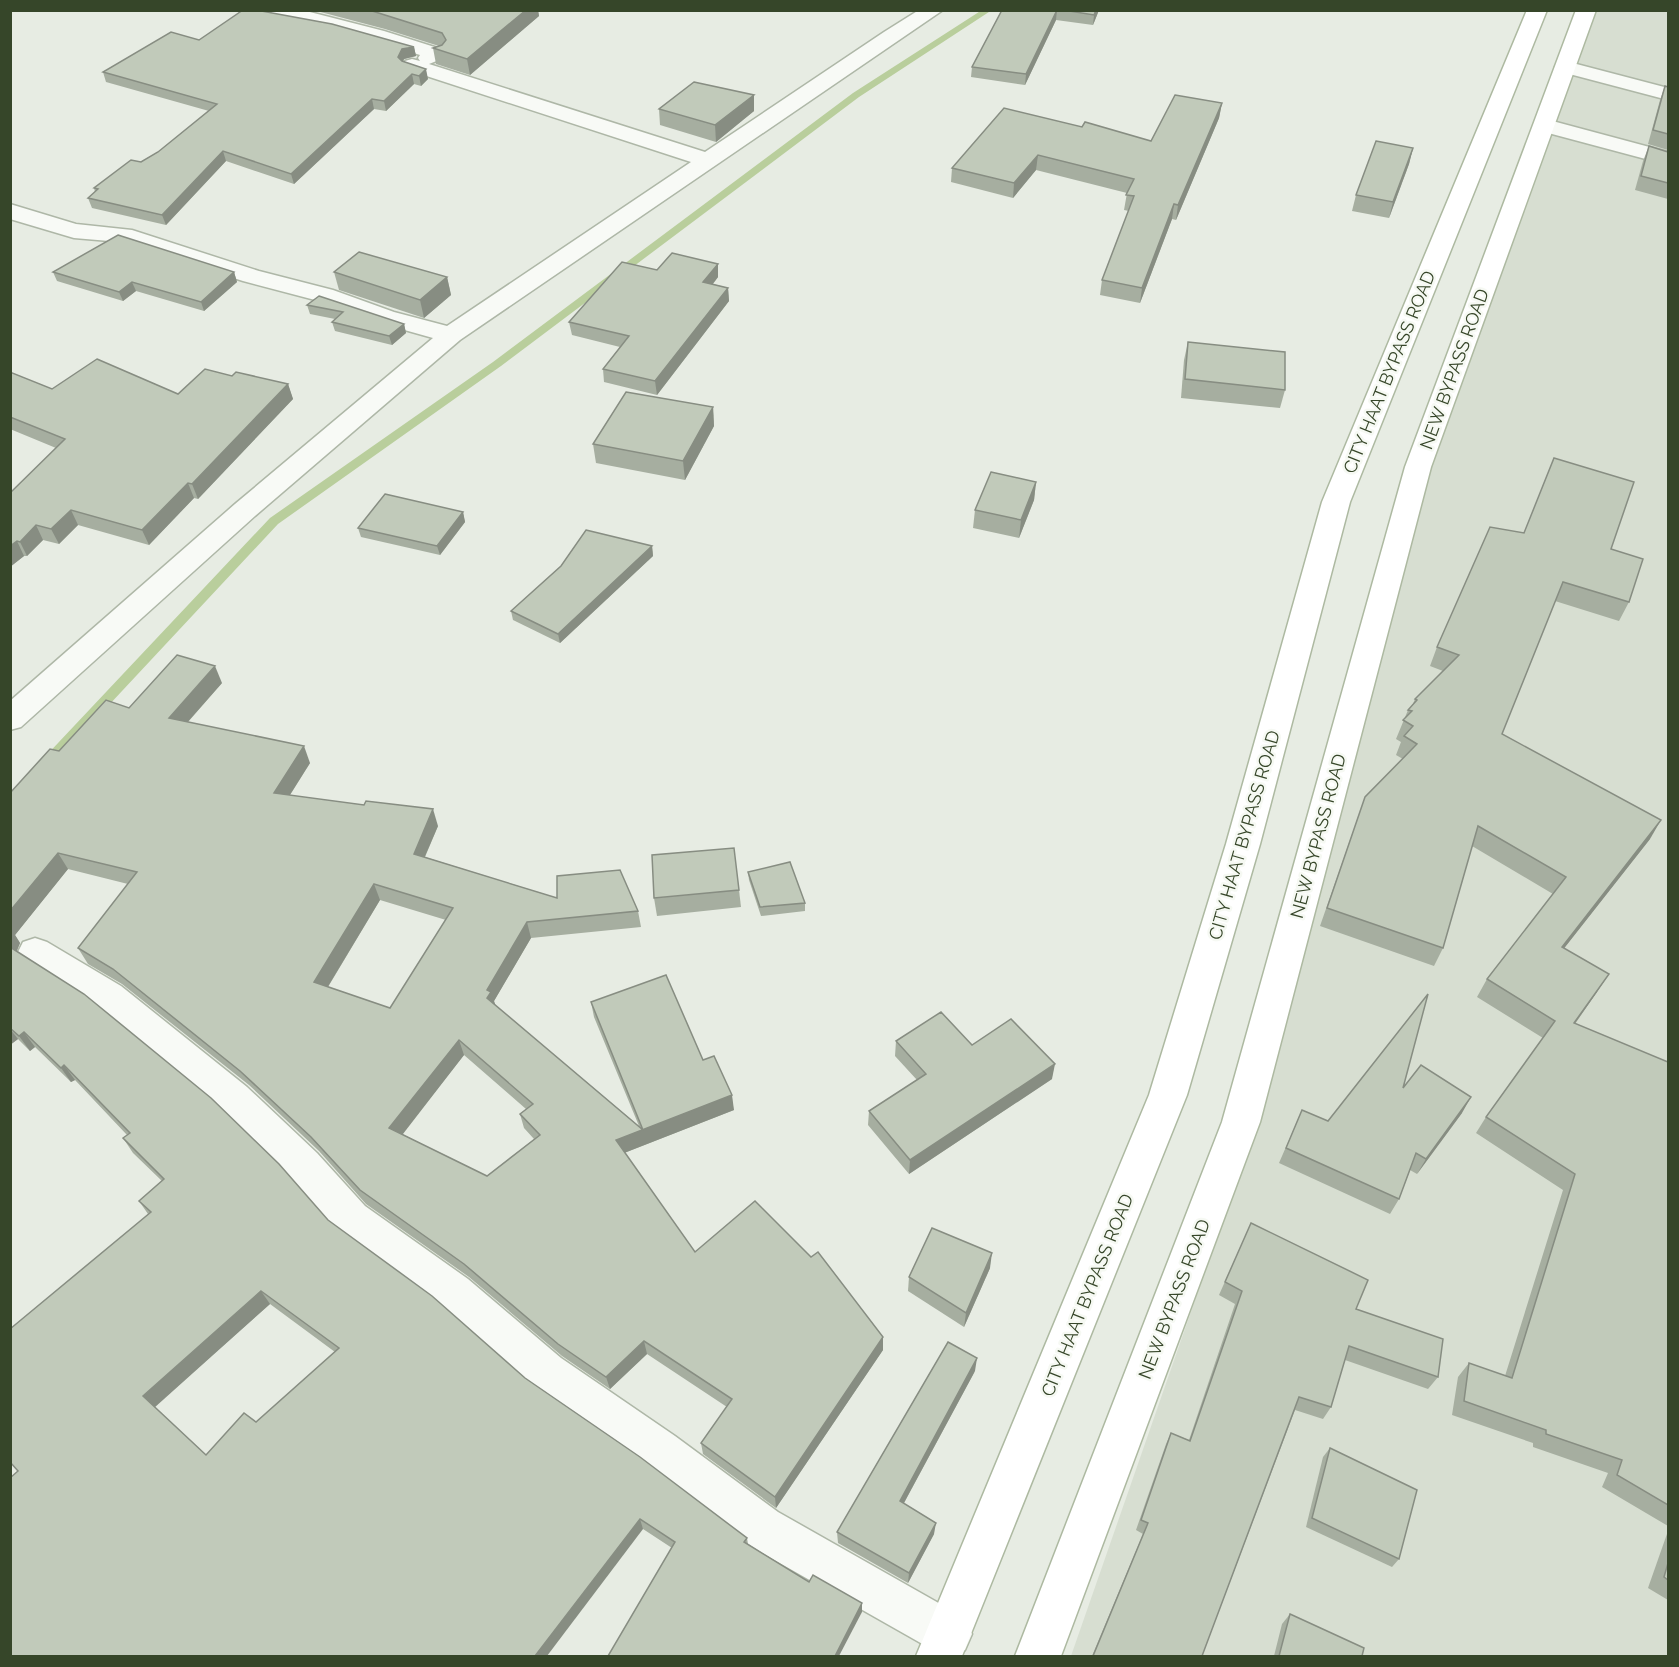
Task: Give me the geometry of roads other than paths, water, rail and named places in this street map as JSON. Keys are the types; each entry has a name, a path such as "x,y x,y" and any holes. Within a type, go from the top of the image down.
{"main road":[{"name":"CITY HAAT BYPASS ROAD","path":"944,1645 1168,1095 1243,844 1336,502 1537,10"},
{"name":"NEW BYPASS ROAD","path":"1038,1656 1241,1122 1418,467 1586,10"}],"street":[{"path":"248,10 301,16 377,35 437,54 412,65 708,160"},
{"path":"10,719 245,510 450,335 891,36 934,10"},
{"path":"1565,67 1668,94"},
{"path":"1545,125 1668,159"},
{"path":"10,211 74,231 124,235 251,276 324,295 385,317 450,335"},
{"path":"35,952 108,997 234,1099 303,1165 351,1219 454,1293 546,1373 660,1451 762,1528 944,1645"}],"waterway":[{"path":"47,763 274,521 497,364 856,95 988,10"}]}
